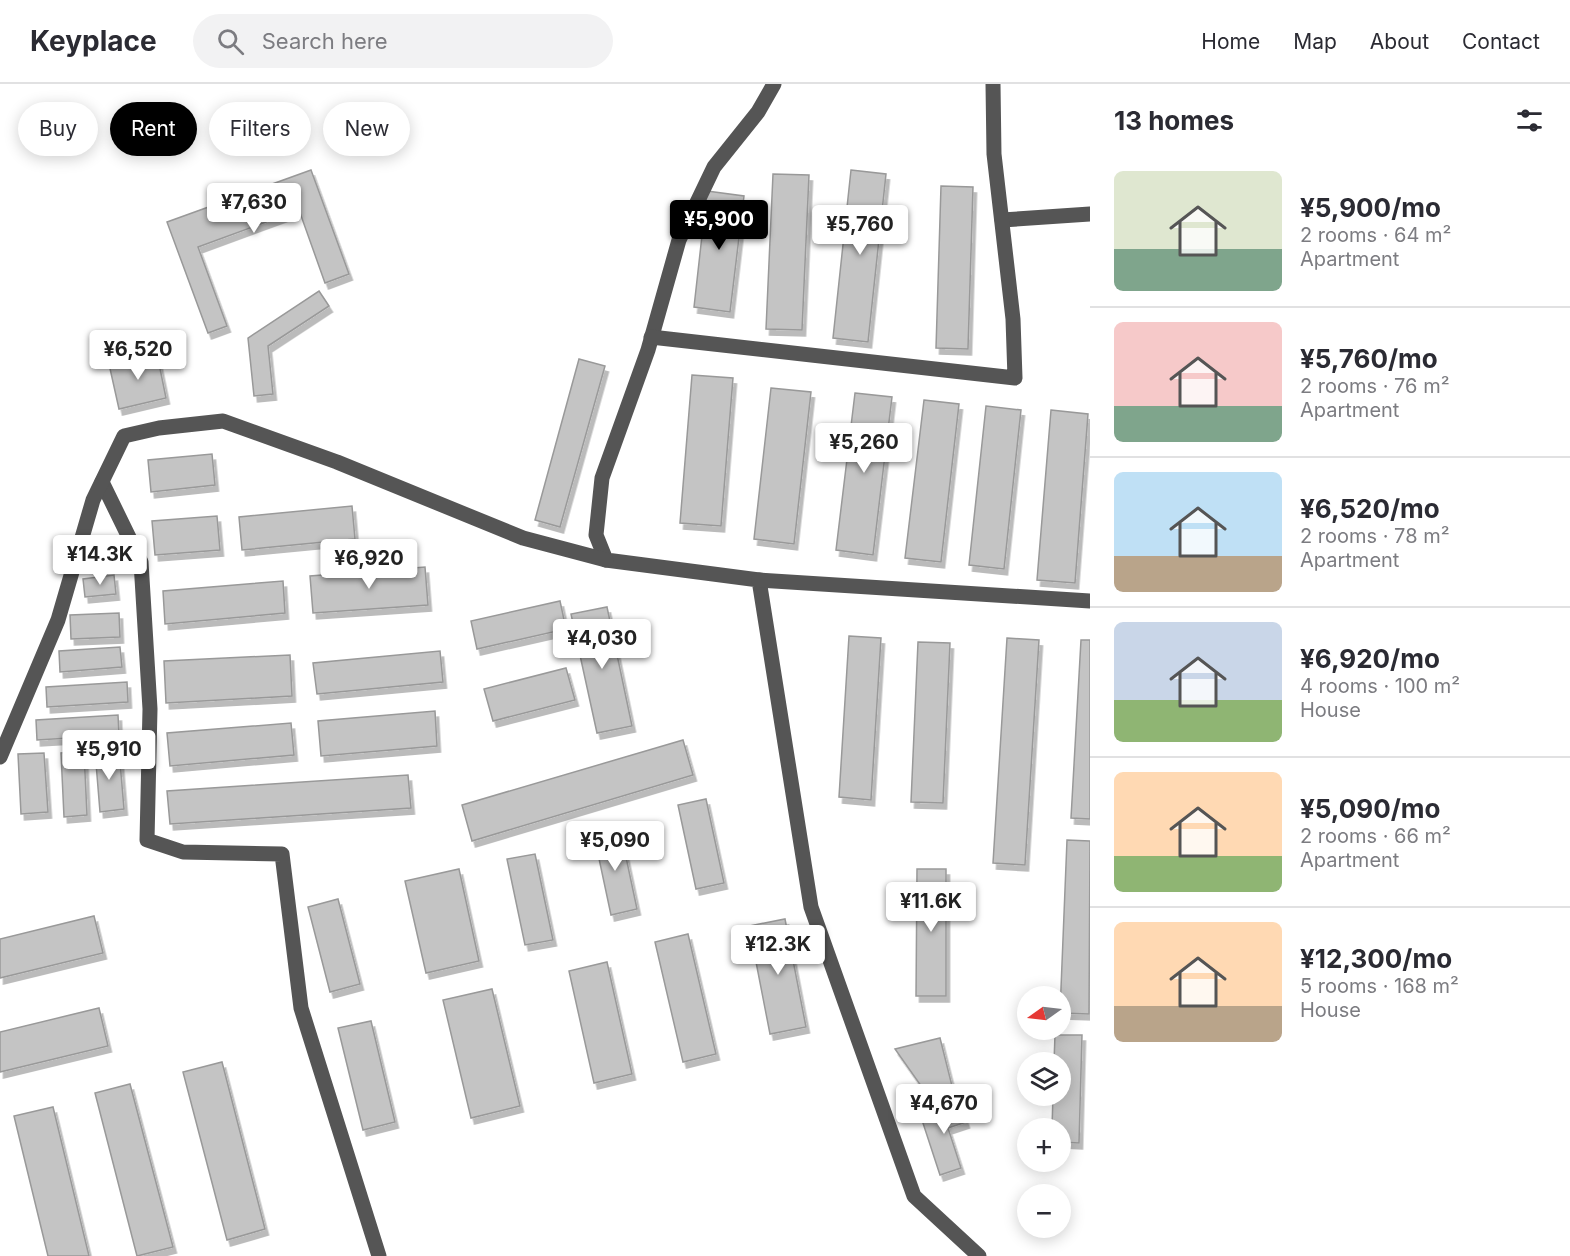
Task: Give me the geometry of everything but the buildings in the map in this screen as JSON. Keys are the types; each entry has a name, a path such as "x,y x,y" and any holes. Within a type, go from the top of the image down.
{"street":[{"path":"606,560 596,535 602,478 651,337 679,240 714,167 758,112 774,84"},
{"path":"651,337 1015,378 1013,319 994,154 993,84"},
{"path":"1002,220 1090,214"},
{"path":"0,757 58,620 93,500 124,436 159,428 223,421 337,462 523,538 606,560 759,580 1090,601"},
{"path":"102,482 141,562 150,709 147,840 183,852 282,854 301,1008 379,1256"},
{"path":"759,580 811,907 915,1196 979,1256"}]}
